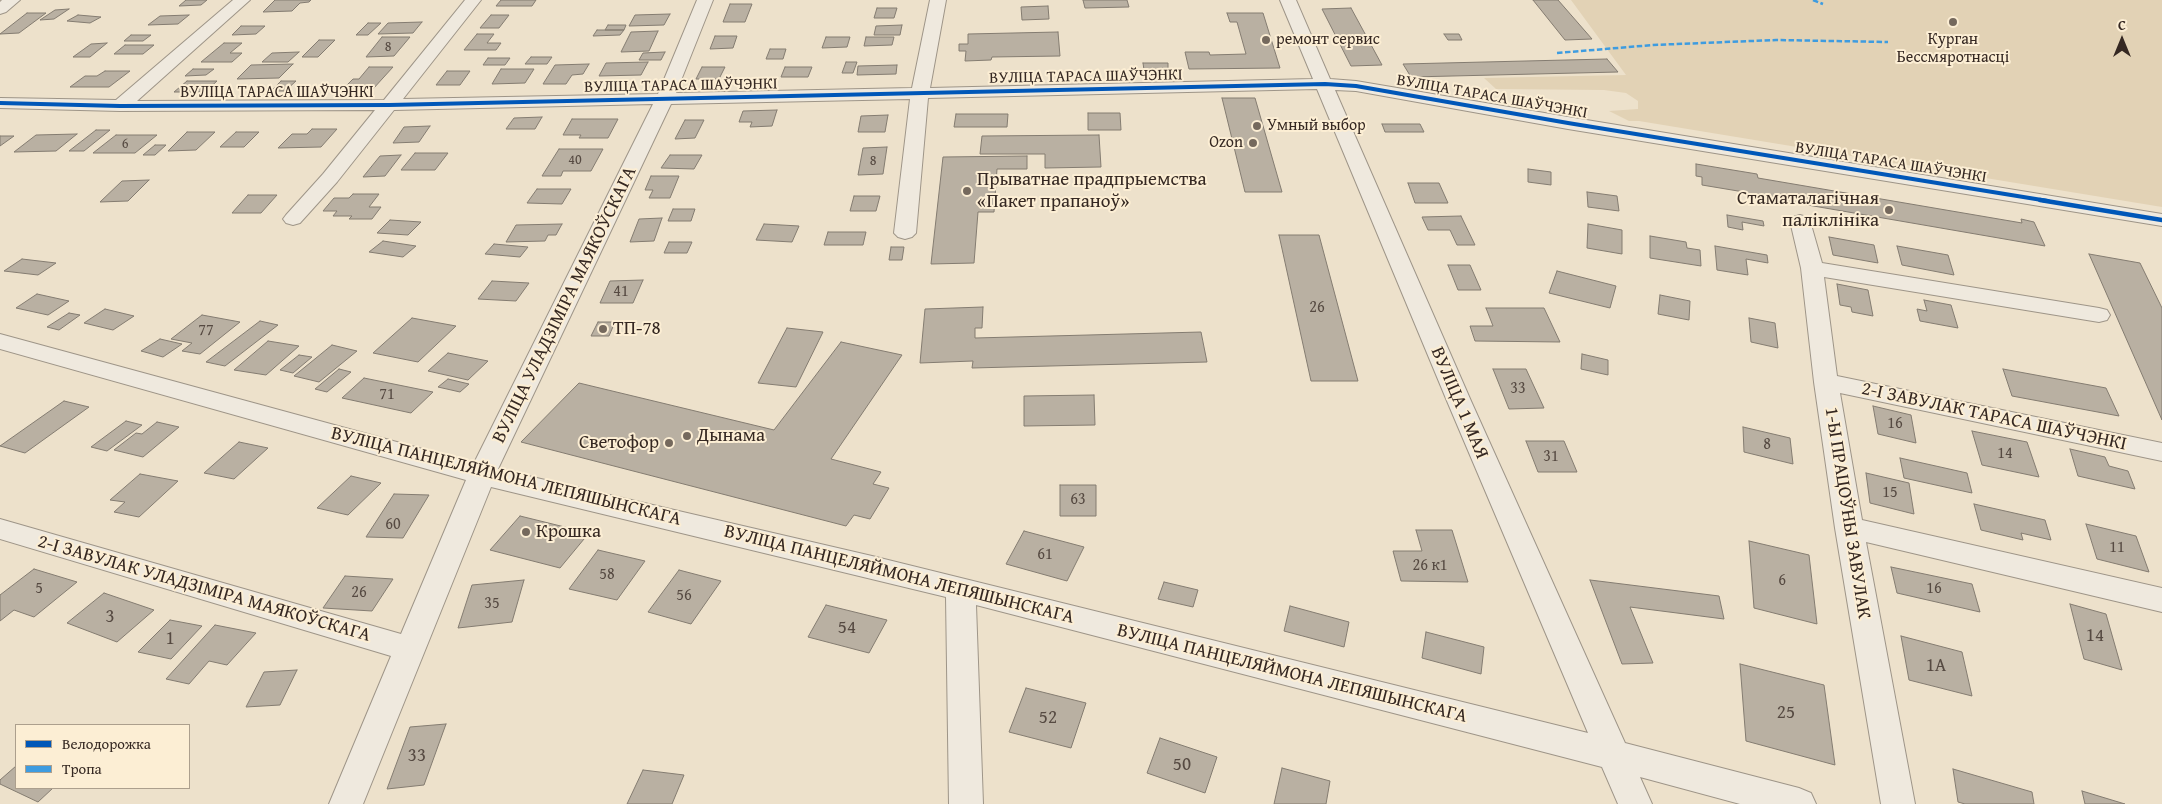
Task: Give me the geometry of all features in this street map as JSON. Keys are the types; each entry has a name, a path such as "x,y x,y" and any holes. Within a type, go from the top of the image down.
{"street":[{"path":"0,9 12,0"},
{"path":"120,106 242,0"},
{"path":"293,219 330,178 473,0"},
{"name":"ВУЛІЦА УЛАДЗІМІРА МАЯКОЎСКАГА","path":"346,804 482,475 664,100 704,0"},
{"path":"905,233 920,93 938,0"},
{"name":"ВУЛІЦА 1 МАЯ","path":"1288,0 1458,402 1635,804"},
{"name":"ВУЛІЦА ТАРАСА ШАЎЧЭНКІ","path":"0,103 120,106 389,105 1325,84 1356,86 1568,123 2162,220"},
{"name":"1-Ы ПРАЦОЎНЫ ЗАВУЛАК","path":"1800,221 1812,268 1826,382 1849,528 1898,804"},
{"path":"1812,268 2099,315"},
{"name":"ВУЛІЦА ПАНЦЕЛЯЙМОНА ЛЕПЯШЫНСКАГА","path":"0,341 482,475 872,567 1614,754 1799,804"},
{"name":"2-І ЗАВУЛАК ТАРАСА ШАЎЧЭНКІ","path":"1826,382 2162,452"},
{"path":"1849,528 2162,600"},
{"name":"2-І ЗАВУЛАК УЛАДЗІМІРА МАЯКОЎСКАГА","path":"0,529 409,649"},
{"path":"961,590 966,804"}],"shaded area":[{"path":"1571,0 2162,0 2162,207 1639,121 1629,121 1609,111 1638,109 1638,101 1626,93 1604,90 1496,89 1484,78 1626,75"}],"building":[{"path":"186,0 207,0 201,5 179,6"},
{"path":"275,0 311,0 300,3 292,11 263,12"},
{"path":"501,0 536,0 532,6 496,6"},
{"path":"1083,0 1127,0 1129,7 1085,8"},
{"path":"1533,0 1558,0 1592,39 1565,40"},
{"path":"730,4 752,4 745,22 723,22"},
{"path":"1048,6 1049,19 1022,20 1021,7"},
{"path":"877,8 897,8 894,18 874,18"},
{"path":"1351,8 1382,65 1351,66 1322,9"},
{"path":"69,9 54,19 40,20 55,10"},
{"path":"27,13 46,13 19,33 0,34"},
{"path":"1227,13 1263,13 1280,68 1189,69 1185,52 1209,52 1210,55 1246,54 1237,22 1230,22"},
{"path":"670,14 664,25 629,26 635,15"},
{"path":"78,15 101,17 90,23 67,21"},
{"path":"189,15 178,24 148,25 160,16"},
{"path":"491,15 509,15 499,28 480,28"},
{"path":"422,22 413,33 378,34 388,23"},
{"path":"368,23 381,23 368,35 356,35"},
{"path":"608,25 626,25 624,30 605,30"},
{"path":"902,25 900,35 874,35 876,26"},
{"path":"241,26 265,26 256,34 232,35"},
{"path":"597,30 624,30 620,35 593,36"},
{"path":"658,31 649,51 621,52 631,32"},
{"path":"1058,32 1060,56 992,57 991,60 965,61 966,51 959,51 959,44 968,44 968,34"},
{"path":"477,34 494,34 487,43 501,43 496,50 464,50"},
{"path":"1444,34 1459,34 1462,40 1448,40"},
{"path":"131,35 151,35 143,41 124,41"},
{"path":"715,36 737,36 733,48 710,49"},
{"path":"382,37 410,37 394,56 366,57"},
{"path":"826,37 850,37 847,47 822,48"},
{"path":"866,37 894,37 892,45 864,46"},
{"path":"319,40 335,40 318,57 302,57"},
{"path":"107,43 90,57 73,57 91,44"},
{"path":"224,43 242,43 230,53 242,53 232,62 201,62"},
{"path":"125,45 154,45 143,54 114,54"},
{"path":"770,49 786,49 783,59 766,59"},
{"path":"299,52 288,62 262,62 272,53"},
{"path":"665,52 661,60 639,60 643,53"},
{"path":"531,57 552,57 547,64 525,64"},
{"path":"488,58 510,58 505,65 483,65"},
{"path":"1607,59 1618,72 1411,77 1403,64"},
{"path":"648,62 641,75 599,76 606,63"},
{"path":"846,62 857,62 853,73 842,73"},
{"path":"1143,63 1168,63 1168,70 1144,70"},
{"path":"293,64 279,78 237,79 251,65"},
{"path":"589,64 583,74 572,75 566,84 543,84 555,65"},
{"path":"897,65 896,74 857,75 858,66"},
{"path":"369,67 393,67 373,89 343,89 353,79 359,79"},
{"path":"702,67 725,67 719,79 696,79"},
{"path":"785,67 812,67 808,77 781,77"},
{"path":"193,69 214,69 206,75 185,76"},
{"path":"501,69 534,69 525,83 492,84"},
{"path":"105,71 130,71 109,87 70,87 85,76 97,76"},
{"path":"447,71 470,71 460,85 436,85"},
{"path":"187,81 217,81 205,92 174,92"},
{"path":"281,81 296,81 285,91 271,91"},
{"path":"1222,98 1255,98 1282,192 1245,192"},
{"path":"777,110 772,126 750,127 752,122 739,122 743,111"},
{"path":"1088,113 1120,113 1121,130 1088,130"},
{"path":"956,114 1008,114 1007,127 954,127"},
{"path":"888,115 885,132 858,132 861,116"},
{"path":"542,117 535,129 506,129 514,118"},
{"path":"572,119 618,119 608,138 579,138 581,135 563,135"},
{"path":"685,120 704,120 695,138 675,139"},
{"path":"1382,124 1420,124 1424,132 1385,132"},
{"path":"430,126 419,142 393,143 404,127"},
{"path":"312,129 337,129 321,147 278,148 292,134 307,134"},
{"path":"96,130 110,130 84,151 69,151"},
{"path":"187,132 215,132 196,150 168,151"},
{"path":"236,132 259,132 244,147 220,147"},
{"path":"77,134 56,151 14,152 36,135"},
{"path":"116,135 157,135 135,153 93,153"},
{"name":"Прыватнае прадпрыемства «Пакет прапаноў»","path":"1099,135 1101,167 1045,168 1045,154 980,154 982,136"},
{"path":"0,136 14,136 0,146"},
{"path":"155,145 166,145 155,155 143,155"},
{"path":"887,147 883,174 858,175 863,148"},
{"path":"559,149 603,149 591,171 563,171 561,176 542,176"},
{"path":"415,153 448,153 435,170 401,170"},
{"path":"401,155 385,176 363,177 380,156"},
{"path":"670,155 702,155 694,169 661,168"},
{"name":"Прыватнае прадпрыемства «Пакет прапаноў»","path":"1027,156 1027,169 997,169 994,212 978,212 974,263 931,264 943,157"},
{"name":"Стаматалагічная паліклініка","path":"1696,164 1757,174 1758,178 2022,223 2021,219 2034,222 2045,246 1744,194 1744,192 1702,185 1702,177 1696,176"},
{"path":"1528,169 1551,172 1551,185 1528,182"},
{"path":"651,176 679,176 670,198 649,198 653,190 645,190"},
{"path":"149,180 128,201 100,202 122,181"},
{"path":"1408,183 1439,183 1448,203 1415,203"},
{"path":"537,189 571,189 562,204 527,203"},
{"path":"1587,192 1617,196 1619,211 1588,207"},
{"path":"353,194 379,194 369,207 381,207 372,219 349,219 352,216 333,216 337,211 323,211 334,198 349,198"},
{"path":"248,195 277,195 261,213 232,213"},
{"path":"854,196 880,196 876,211 850,211"},
{"path":"673,209 695,209 691,221 668,221"},
{"path":"1727,215 1763,221 1764,226 1742,222 1743,230 1728,227"},
{"path":"1461,216 1475,245 1457,245 1450,230 1428,230 1422,217"},
{"path":"662,218 654,241 630,242 639,219"},
{"path":"390,220 421,222 408,235 377,233"},
{"path":"562,224 556,235 548,235 545,241 506,242 516,225"},
{"path":"764,224 799,226 792,242 756,240"},
{"path":"1588,224 1622,230 1622,254 1587,248"},
{"path":"828,232 866,232 863,245 824,245"},
{"path":"1279,235 1319,235 1358,381 1311,381"},
{"path":"1650,236 1686,242 1687,248 1700,250 1701,266 1650,258"},
{"path":"1829,237 1874,245 1878,263 1833,255"},
{"path":"383,241 416,246 403,257 369,252"},
{"path":"669,242 692,242 687,253 664,253"},
{"path":"494,244 528,247 520,257 485,254"},
{"path":"1715,246 1767,255 1768,263 1746,259 1748,275 1717,270"},
{"path":"1897,246 1948,255 1954,275 1902,265"},
{"path":"891,247 904,247 902,260 889,260"},
{"path":"2089,254 2140,263 2162,308 2162,420"},
{"path":"22,259 56,263 38,275 4,271"},
{"path":"1448,265 1470,265 1481,290 1458,290"},
{"path":"1557,271 1616,286 1610,308 1549,293"},
{"path":"643,280 633,303 600,303 610,281"},
{"path":"492,281 529,283 516,301 478,299"},
{"path":"1837,284 1868,290 1873,316 1852,312 1851,307 1840,305"},
{"path":"37,294 69,301 48,315 16,308"},
{"path":"1660,295 1690,301 1689,320 1658,314"},
{"path":"1924,300 1951,305 1958,328 1920,321 1917,309 1927,311"},
{"path":"983,307 982,328 975,328 975,338 1201,332 1207,362 972,368 973,361 920,363 925,309"},
{"path":"1486,308 1544,308 1560,342 1475,341 1470,326 1493,326"},
{"path":"105,309 134,316 113,330 84,323"},
{"path":"69,313 80,315 59,330 47,327"},
{"path":"202,315 240,322 200,354 182,351 192,343 171,339"},
{"path":"412,318 456,326 418,362 373,353"},
{"path":"1749,318 1775,323 1778,348 1751,342"},
{"path":"260,321 278,325 225,366 206,362"},
{"name":"ТП-78","path":"598,322 615,322 609,336 591,336"},
{"path":"787,328 823,332 796,387 758,383"},
{"path":"160,339 182,344 163,357 141,351"},
{"path":"268,341 299,346 266,375 234,370"},
{"name":"Дынама","path":"841,342 902,355 831,459 881,472 873,484 889,488 870,519 854,515 846,526 521,442 579,383 774,430"},
{"path":"332,345 357,351 319,382 294,376"},
{"path":"448,353 488,361 468,380 428,371"},
{"path":"1582,354 1608,360 1608,375 1581,369"},
{"path":"299,355 312,357 293,373 280,370"},
{"path":"339,369 351,372 327,392 315,389"},
{"path":"1493,369 1526,369 1544,408 1509,409"},
{"path":"2003,369 2106,388 2119,416 2012,396"},
{"path":"364,378 433,392 411,413 342,398"},
{"path":"448,379 469,384 460,392 438,387"},
{"path":"1094,395 1095,425 1024,426 1024,396"},
{"path":"64,401 89,407 25,453 0,446"},
{"path":"1873,406 1911,415 1916,443 1878,434"},
{"path":"126,421 142,425 107,451 91,447"},
{"path":"157,422 179,427 143,457 114,450 136,433 142,434"},
{"path":"1743,427 1790,438 1793,464 1744,452"},
{"path":"1972,431 2027,442 2039,477 1982,465"},
{"path":"1526,441 1564,441 1577,472 1538,472"},
{"path":"239,442 268,448 234,479 204,473"},
{"path":"2070,449 2105,457 2109,466 2128,471 2135,489 2078,476"},
{"path":"1900,458 1967,473 1972,493 1904,478"},
{"path":"1866,473 1909,483 1914,514 1870,503"},
{"path":"140,474 178,481 139,517 114,512 125,502 110,500"},
{"path":"351,476 381,483 348,515 317,508"},
{"path":"1060,485 1096,485 1096,516 1060,516"},
{"path":"394,494 429,495 403,538 366,537"},
{"path":"1974,504 2045,520 2051,540 2021,533 2023,540 1981,530"},
{"path":"520,516 589,533 560,568 490,550"},
{"path":"2086,524 2136,536 2149,572 2097,559"},
{"path":"1416,530 1452,530 1468,582 1401,581 1393,551 1422,551"},
{"path":"1024,531 1084,547 1067,581 1006,564"},
{"path":"1749,541 1809,555 1817,624 1754,608"},
{"path":"598,550 645,561 617,600 569,589"},
{"path":"1891,567 1972,584 1980,612 1897,593"},
{"path":"34,569 77,582 34,617 14,610 0,621 0,595"},
{"path":"679,570 721,581 691,624 648,612"},
{"path":"345,576 393,579 372,611 323,608"},
{"path":"524,580 512,622 458,628 472,585"},
{"path":"1590,580 1719,596 1724,619 1630,607 1653,663 1622,664"},
{"path":"1164,582 1198,590 1193,607 1158,599"},
{"path":"104,593 154,610 117,642 67,623"},
{"path":"2070,604 2106,614 2122,670 2084,659"},
{"path":"826,605 887,620 869,653 808,637"},
{"path":"1290,606 1349,622 1344,647 1284,631"},
{"path":"170,620 202,626 171,659 138,652"},
{"path":"215,625 256,633 227,665 209,661 189,684 166,679"},
{"path":"1426,632 1484,647 1481,674 1422,658"},
{"path":"1901,636 1962,652 1972,696 1909,680"},
{"path":"1740,664 1824,685 1835,765 1746,741"},
{"path":"297,670 280,705 246,707 264,672"},
{"path":"1026,688 1086,703 1071,748 1009,732"},
{"path":"446,724 424,785 387,789 410,727"},
{"path":"1160,738 1217,757 1205,793 1147,773"},
{"path":"15,767 15,789 52,789 38,802 0,784 0,780"},
{"path":"1282,768 1330,781 1326,804 1274,804"},
{"path":"1953,769 2032,792 2034,804 1965,804 1958,802"},
{"path":"643,770 684,775 672,804 627,804"},
{"path":"2082,791 2125,804 2085,804"}],"marked path":[{"path":"1813,0 1823,4"},
{"path":"1557,53 1653,45 1776,40 1888,42"}],"cycle path":[{"path":"0,103 120,106 389,105 1325,84 1356,86 1568,123 2162,220"}],"place":[{"name":"Курган Бессмяротнасці","path":"1953,22"},
{"name":"ремонт сервис","path":"1266,40"},
{"name":"Умный выбор","path":"1257,126"},
{"name":"Ozon","path":"1253,143"},
{"name":"Прыватнае прадпрыемства «Пакет прапаноў»","path":"967,191"},
{"name":"Стаматалагічная паліклініка","path":"1889,210"},
{"name":"ТП-78","path":"603,329"},
{"name":"Дынама","path":"687,436"},
{"name":"Светофор","path":"669,443"},
{"name":"Крошка","path":"526,532"}]}
